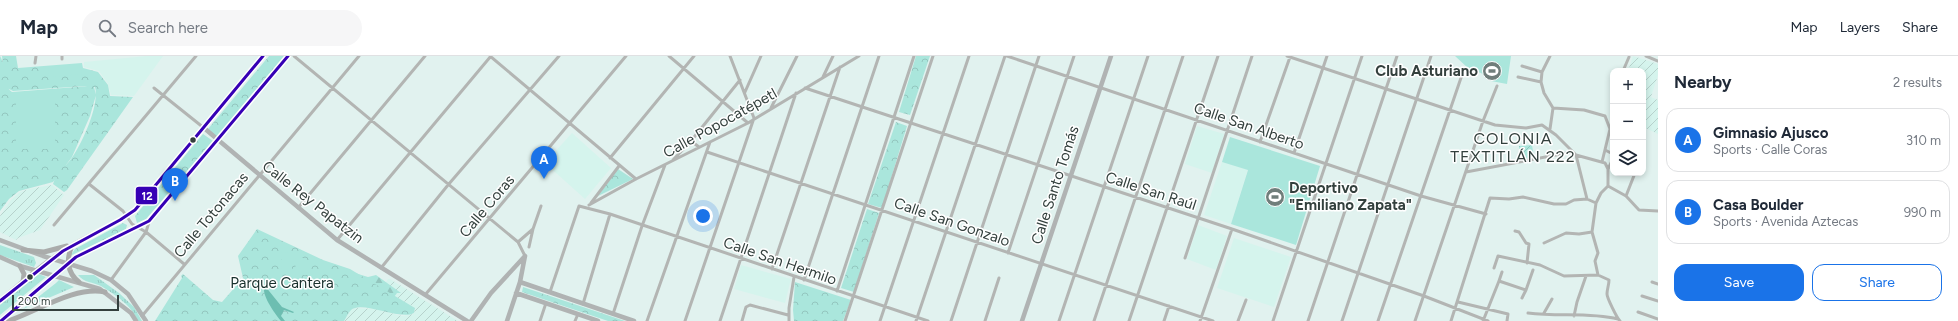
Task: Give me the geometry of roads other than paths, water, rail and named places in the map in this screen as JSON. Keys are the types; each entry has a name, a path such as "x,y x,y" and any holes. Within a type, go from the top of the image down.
{"main road":[{"path":"0,301 72,245 126,217 144,201 263,56"},
{"path":"1,321 76,257 149,221 288,56"},
{"path":"23,250 46,251 72,245"},
{"path":"72,245 68,263 72,274 79,282"},
{"path":"20,266 24,274 23,282"},
{"path":"8,321 75,293 93,290 105,292"}],"street":[{"path":"35,63 36,56"},
{"path":"54,225 196,56"},
{"path":"294,56 489,220 518,242 525,256 520,282 507,321"},
{"name":"Calle Totonacas","path":"142,316 359,56"},
{"path":"298,208 425,56"},
{"path":"337,240 490,56 636,179"},
{"path":"381,268 448,185 559,56"},
{"name":"Calle Coras","path":"426,295 626,56"},
{"path":"669,56 748,123"},
{"path":"610,158 694,56"},
{"path":"685,321 738,161 754,118 730,56"},
{"path":"745,92 761,56"},
{"path":"771,108 797,56"},
{"path":"823,76 833,56"},
{"name":"Calle Popocatépetl","path":"588,206 636,179 748,123 823,76 859,56"},
{"path":"804,280 879,56"},
{"path":"837,291 914,56"},
{"path":"845,321 933,56"},
{"path":"880,321 969,56"},
{"path":"917,319 1006,56"},
{"name":"Calle San Alberto","path":"1006,56 1420,196 1486,214"},
{"path":"951,321 1039,56"},
{"path":"1008,253 1074,56"},
{"name":"Calle Santo Tomás","path":"1022,321 1111,56"},
{"path":"1060,321 1148,56"},
{"path":"1094,321 1183,56"},
{"path":"1129,321 1218,56"},
{"path":"1185,258 1252,56"},
{"path":"1260,142 1289,56 1386,90 1483,121 1515,128 1542,125 1550,129 1576,155 1602,162 1608,169"},
{"path":"1294,153 1327,56"},
{"path":"1273,321 1362,56"},
{"path":"1308,321 1397,56"},
{"path":"1342,321 1431,56"},
{"path":"1550,56 1542,72 1541,82 1544,93 1553,108 1550,129"},
{"path":"1624,68 1628,56"},
{"path":"1646,56 1658,61"},
{"path":"1522,66 1542,72"},
{"path":"772,269 840,67"},
{"path":"1378,321 1392,284 1420,196 1464,69"},
{"path":"1518,77 1541,82"},
{"path":"670,163 691,141 740,80"},
{"path":"1415,321 1483,121 1497,86"},
{"name":"Calle Rey Papatzin","path":"154,88 337,240 467,321"},
{"name":"Calle San Raúl","path":"805,88 895,116 1038,166 1232,229 1392,284 1488,321"},
{"path":"720,321 796,93"},
{"path":"1553,108 1584,110 1605,116 1610,128"},
{"path":"1602,162 1610,133"},
{"path":"691,141 699,147"},
{"path":"647,321 710,142"},
{"path":"1605,150 1610,153"},
{"name":"Calle San Gonzalo","path":"707,152 738,161 1169,306 1201,319 1213,321"},
{"path":"1466,172 1572,152"},
{"path":"1576,155 1587,199"},
{"path":"613,314 642,226 665,165"},
{"path":"1598,275 1595,262 1598,252 1592,232 1596,203 1601,193 1608,186 1608,169 1610,165"},
{"path":"588,206 619,166"},
{"path":"1626,196 1634,176"},
{"path":"89,184 123,211 126,217 137,227 146,232 184,264"},
{"path":"1608,186 1626,196 1641,211 1658,211"},
{"path":"1452,321 1492,197 1509,200 1523,197 1554,204 1566,204 1574,200 1587,199 1596,203"},
{"path":"529,247 533,229 541,206"},
{"name":"Calle San Hermilo","path":"550,292 579,206 588,206 642,226 917,319 928,321"},
{"path":"583,304 610,214"},
{"path":"111,280 146,232 149,221"},
{"path":"518,242 533,229"},
{"path":"1201,319 1232,229"},
{"path":"1515,231 1519,232 1526,243 1529,244 1527,263"},
{"path":"1544,243 1566,233 1579,234 1592,232"},
{"path":"0,240 23,250 92,270 111,280 128,294 146,321"},
{"path":"472,321 491,293 525,256"},
{"path":"1494,268 1498,256 1527,263 1540,264 1564,276 1598,275 1609,280 1607,295 1619,320"},
{"path":"0,257 20,266 79,282 105,292 131,313 136,321"},
{"path":"1522,298 1533,270"},
{"path":"1483,320 1502,272"},
{"path":"1574,316 1586,276"},
{"path":"789,321 788,315 794,277"},
{"path":"985,321 999,278"},
{"path":"1499,281 1526,290"},
{"path":"520,282 634,321"},
{"path":"1652,282 1658,284"},
{"path":"516,293 598,321"},
{"path":"1642,296 1658,301"},
{"path":"1544,313 1552,299"},
{"path":"1238,321 1246,300"},
{"path":"1458,302 1508,314 1507,321"},
{"path":"540,321 546,303"},
{"path":"742,321 746,307 750,305 788,315"},
{"path":"1164,321 1169,306"},
{"path":"1638,312 1658,319"},
{"path":"1528,313 1544,313 1560,316 1598,315 1619,320"},
{"path":"576,321 578,314"},
{"path":"1559,321 1560,316"}],"place":[{"name":"Club Asturiano","path":"1492,71"},
{"name":"Gimnasio Ajusco","path":"544,179"},
{"name":"Deportivo \"Emiliano Zapata\"","path":"1275,197"},
{"name":"Casa Boulder","path":"175,201"}],"district":[{"name":"COLONIA TEXTITLÁN 222","path":"1513,147"}],"park label":[{"name":"Parque Cantera","path":"282,283"}]}
